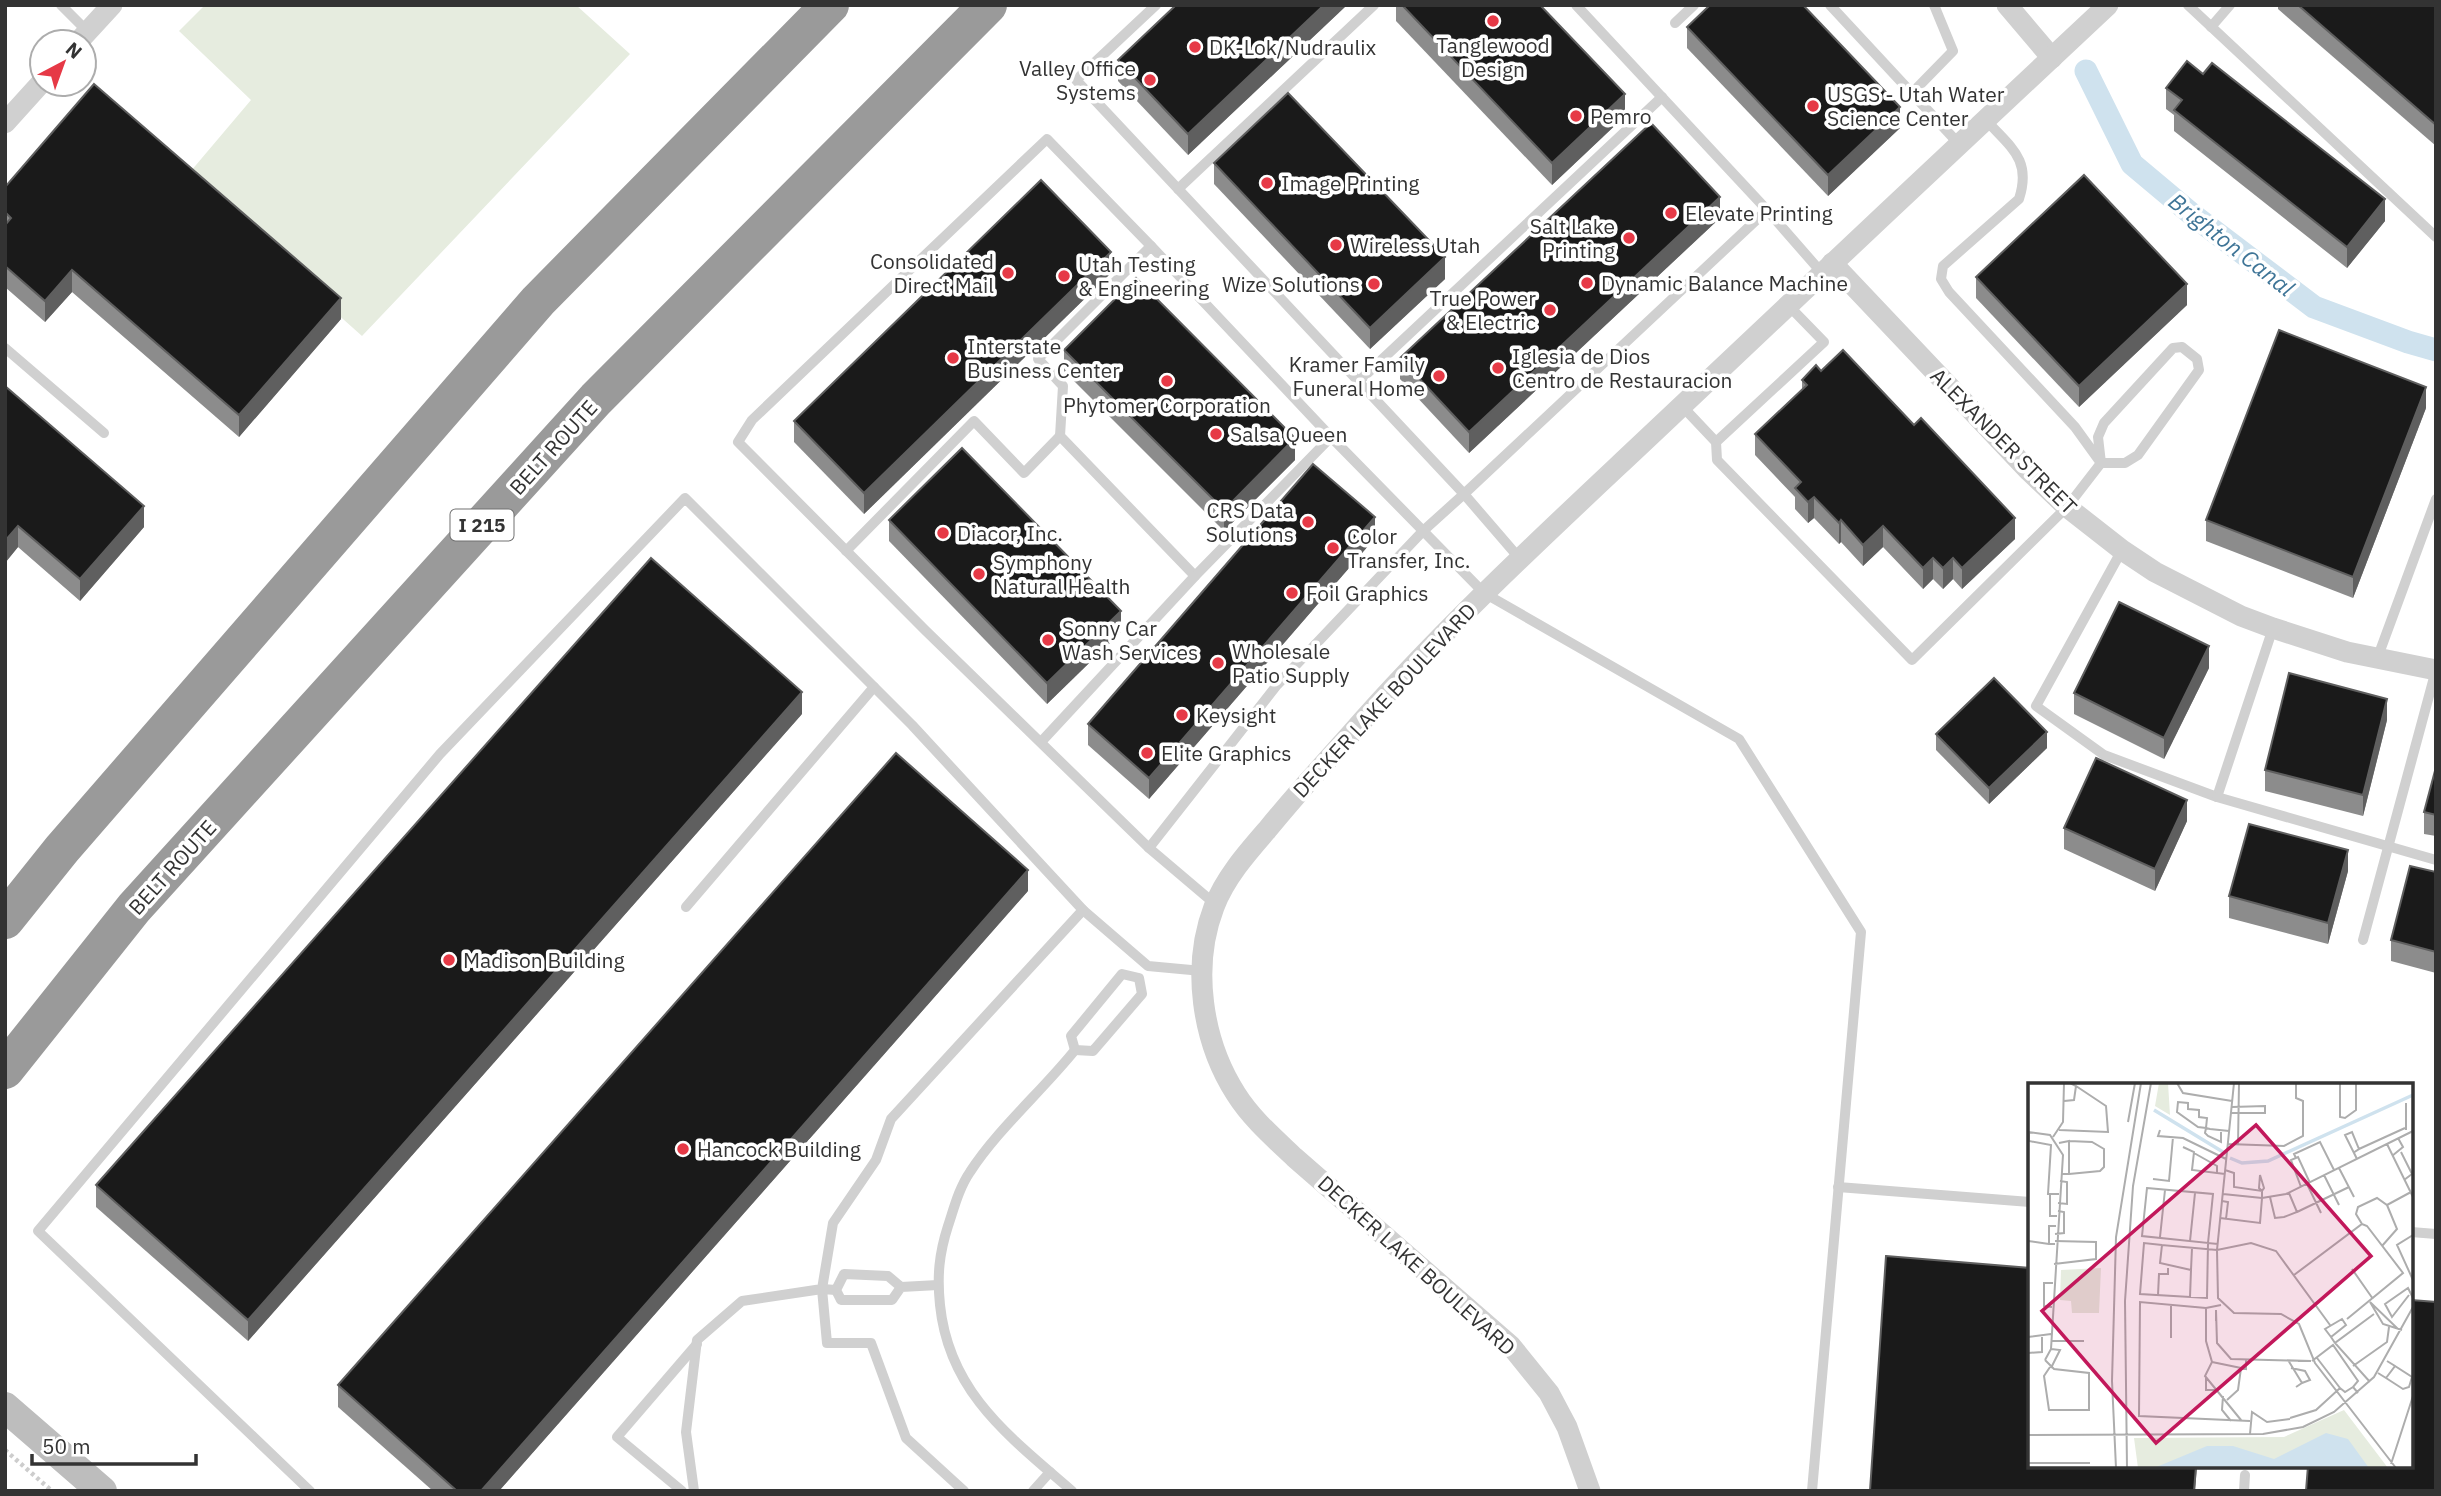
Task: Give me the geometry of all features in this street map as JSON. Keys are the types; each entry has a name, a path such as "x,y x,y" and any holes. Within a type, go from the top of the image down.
{"highway":[{"path":"5,920 62,849 538,301 830,5"},
{"name":"BELT ROUTE","path":"5,1070 134,908 596,399 988,5"}],"street":[{"path":"91,28 112,5"},
{"path":"2007,5 2052,58"},
{"name":"DECKER LAKE BOULEVARD","path":"1590,1491 1567,1427 1549,1393 1511,1346 1294,1157 1263,1128 1238,1097 1220,1067 1206,1021 1202,971 1206,934 1215,904 1241,860 1280,813 1394,684 1483,593 2108,5"},
{"path":"5,123 28,98"},
{"name":"ALEXANDER STREET","path":"1827,268 2067,507 2155,572 2241,616 2273,628 2347,652 2436,670"},
{"path":"5,1407 102,1491"}],"lane":[{"path":"61,5 77,28"},
{"path":"1156,5 1076,80 1464,494 1520,559"},
{"path":"1178,189 1374,5"},
{"path":"1576,5 1768,210 1827,268"},
{"path":"1675,23 1694,5"},
{"path":"1830,5 1959,144"},
{"path":"1911,94 1953,51 1934,5"},
{"path":"2188,5 2436,237"},
{"path":"2211,27 2230,5"},
{"path":"1358,382 1662,97"},
{"path":"1986,120 2020,159 2024,170 2024,184 2019,199 1943,266 1941,279 1949,292 2076,427 2101,463"},
{"path":"1215,904 1149,848 738,442 752,420 1047,139 1483,593 1739,738 1861,932 1812,1491"},
{"path":"1149,848 1277,685 1423,531 1768,210"},
{"path":"846,551 974,421 1024,473 1060,436 1063,386 1038,359 1151,246"},
{"path":"1716,442 1824,342 1788,305"},
{"path":"1682,406 1716,442 1717,460 1912,660 2067,507 2101,463 2098,437 2104,424 2173,348 2182,347 2197,359 2199,370 2138,455 2125,463 2101,463"},
{"path":"5,348 104,433"},
{"path":"1060,436 1195,576"},
{"path":"1041,742 1195,576 1331,437"},
{"path":"310,1491 38,1231 440,754 685,498 874,687 1083,910 1148,966 1202,971"},
{"path":"2377,659 2436,499"},
{"path":"2122,550 2036,706 2104,755 2217,797 2436,860"},
{"path":"2217,797 2273,628"},
{"path":"2363,940 2436,670"},
{"path":"686,907 874,687"},
{"path":"964,1491 906,1438 871,1343 827,1343 822,1289 833,1223 876,1160 891,1119 1083,910"},
{"path":"1075,1050 1093,1051 1109,1033 1142,993 1139,978 1148,966"},
{"path":"1075,1050 1071,1036 1122,974 1139,978"},
{"path":"1072,1491 1014,1441 984,1409 960,1375 942,1327 938,1285 940,1253 957,1199 969,1172 1075,1050"},
{"path":"1838,1187 2028,1202"},
{"path":"2413,1232 2436,1234"},
{"path":"836,1290 844,1274 888,1276 901,1287 938,1285"},
{"path":"836,1290 841,1300 892,1300 901,1287"},
{"path":"694,1491 686,1432 697,1340 742,1301 822,1289 836,1290"},
{"path":"682,1491 617,1437 697,1344"},
{"path":"1033,1491 1050,1472"},
{"path":"2244,1491 2245,1475"}],"path":[{"path":"5,1450 52,1491"}],"shaded area":[{"path":"205,5 576,5 630,54 362,336 185,178 251,100 179,31"}],"building":[{"path":"1176,5 1324,5 1188,134 1118,60"},
{"path":"1402,5 1540,5 1625,94 1552,163"},
{"path":"1710,5 1803,5 1900,107 1828,175 1687,27"},
{"path":"2298,5 2436,5 2436,125"},
{"path":"2187,61 2203,74 2212,63 2385,199 2347,247 2174,110 2182,100 2166,88"},
{"path":"98,87 341,298 239,415 72,270 45,301 5,266 5,225 11,218 5,212 5,187 82,98 98,98"},
{"path":"1288,93 1445,257 1370,328 1214,163"},
{"path":"1651,123 1720,197 1469,432 1400,358"},
{"path":"2084,175 2187,284 2079,386 1976,277"},
{"name":"Interstate Business Center","path":"1041,180 1111,252 864,493 794,421"},
{"name":"Interstate Business Center","path":"1136,278 1295,438 1224,510 1064,350"},
{"path":"2279,330 2426,387 2353,577 2206,520"},
{"path":"1843,350 1914,425 1921,418 2015,518 1962,568 1953,558 1943,568 1933,558 1923,568 1883,526 1863,545 1841,520 1839,523 1814,497 1808,502 1795,488 1801,482 1755,434 1807,385 1802,380 1816,365 1821,371"},
{"path":"5,386 144,506 80,579 18,526 5,541"},
{"path":"962,448 1121,611 1047,683 889,520"},
{"path":"1313,464 1375,517 1149,778 1088,724"},
{"name":"Madison Building","path":"651,558 802,692 248,1320 96,1185"},
{"path":"2119,602 2209,646 2164,738 2074,693"},
{"path":"2289,673 2387,699 2363,795 2265,770"},
{"path":"1994,678 2047,732 1989,788 1936,734"},
{"name":"Hancock Building","path":"896,753 1028,870 481,1491 457,1491 338,1385"},
{"path":"2096,758 2187,800 2155,869 2064,828"},
{"path":"2436,767 2436,815 2424,812"},
{"path":"2249,824 2348,850 2328,923 2229,896"},
{"path":"2410,866 2436,872 2436,952 2391,940"},
{"path":"1886,1256 2028,1268 2028,1468 2196,1468 2194,1491 1870,1491"},
{"path":"2413,1300 2436,1302 2436,1491 2306,1491 2308,1468 2413,1468"}],"waterway":[{"name":"Brighton Canal","path":"2086,71 2132,164 2194,216 2314,307 2436,350"}],"place":[{"name":"Tanglewood Design","path":"1493,21"},
{"name":"DK-Lok/Nudraulix","path":"1195,47"},
{"name":"Valley Office Systems","path":"1150,80"},
{"name":"USGS - Utah Water Science Center","path":"1813,106"},
{"name":"Pemro","path":"1576,116"},
{"name":"Image Printing","path":"1267,183"},
{"name":"Elevate Printing","path":"1671,213"},
{"name":"Salt Lake Printing","path":"1629,238"},
{"name":"Wireless Utah","path":"1336,245"},
{"name":"Consolidated Direct Mail","path":"1008,273"},
{"name":"Utah Testing & Engineering","path":"1064,276"},
{"name":"Dynamic Balance Machine","path":"1587,283"},
{"name":"Wize Solutions","path":"1374,284"},
{"name":"True Power & Electric","path":"1550,310"},
{"name":"Interstate Business Center","path":"953,358"},
{"name":"Iglesia de Dios Centro de Restauracion","path":"1498,368"},
{"name":"Kramer Family Funeral Home","path":"1439,376"},
{"name":"Phytomer Corporation","path":"1167,381"},
{"name":"Salsa Queen","path":"1216,434"},
{"name":"CRS Data Solutions","path":"1308,522"},
{"name":"Diacor, Inc.","path":"943,533"},
{"name":"Color Transfer, Inc.","path":"1333,548"},
{"name":"Symphony Natural Health","path":"979,574"},
{"name":"Foil Graphics","path":"1292,593"},
{"name":"Sonny Car Wash Services","path":"1048,640"},
{"name":"Wholesale Patio Supply","path":"1218,663"},
{"name":"Keysight","path":"1182,715"},
{"name":"Elite Graphics","path":"1147,753"},
{"name":"Madison Building","path":"449,960"},
{"name":"Hancock Building","path":"683,1149"}]}
